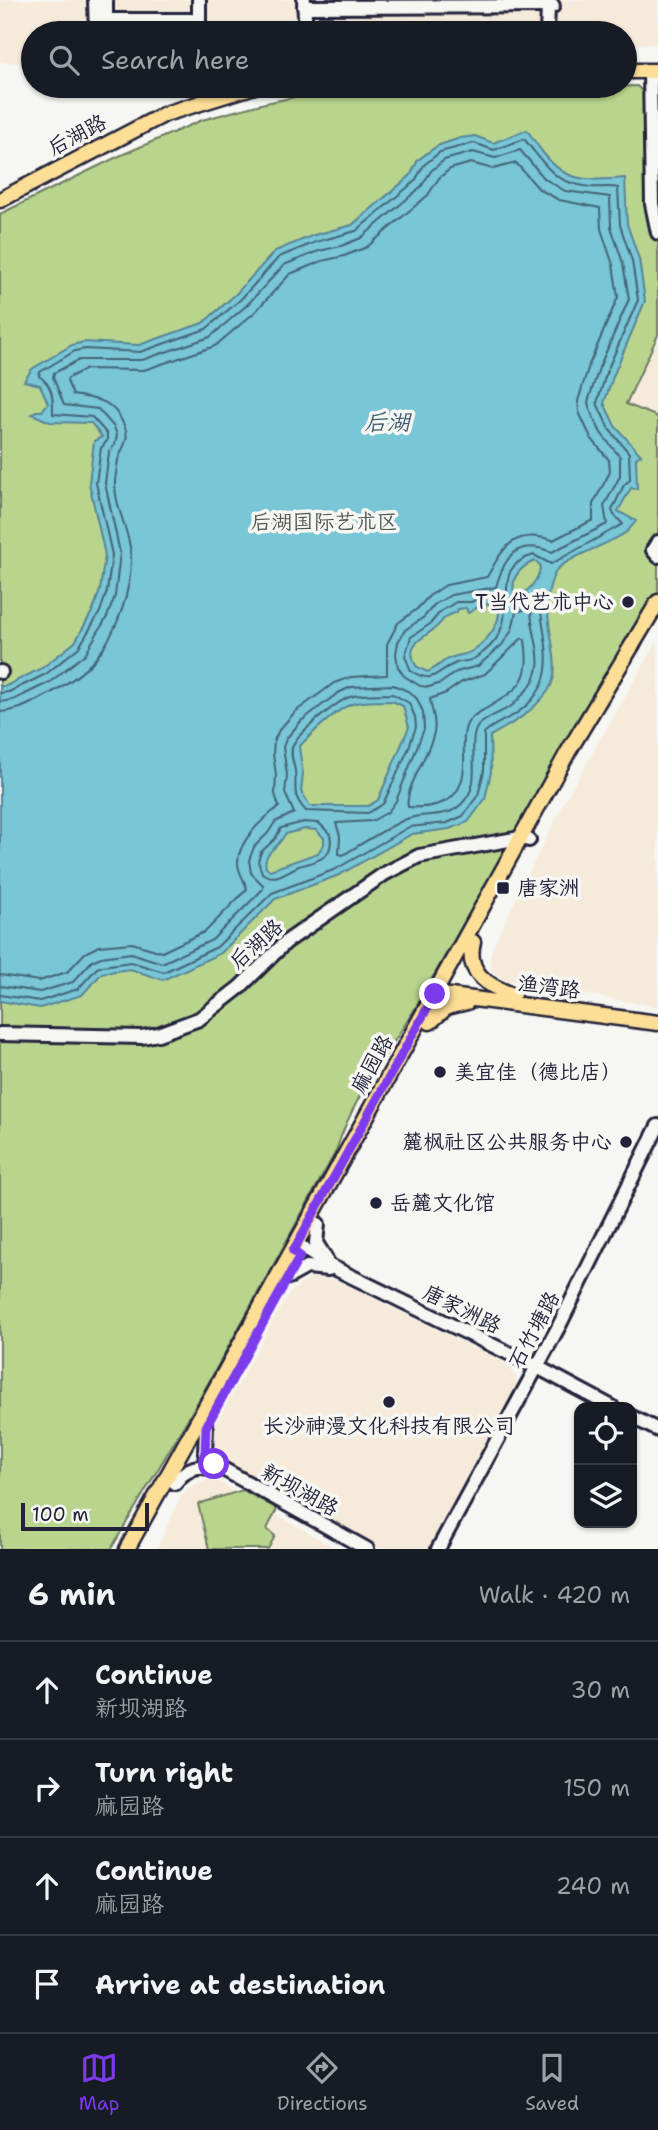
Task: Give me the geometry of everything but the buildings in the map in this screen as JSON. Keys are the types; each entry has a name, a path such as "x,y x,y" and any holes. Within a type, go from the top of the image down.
{"main road":[{"path":"637,64 655,68"},
{"path":"637,70 655,68"},
{"name":"后湖路","path":"1,193 119,126 192,98"},
{"name":"后湖路","path":"1,193 165,114 212,98"},
{"name":"麻园路","path":"138,1549 289,1277 298,1250 318,1223 430,1022 443,990 473,942 568,752 658,603"},
{"name":"麻园路","path":"127,1549 298,1250 524,839 658,619"},
{"path":"473,942 472,960 477,974 490,986 513,995"},
{"name":"渔湾路","path":"443,990 513,995 658,1014"},
{"name":"渔湾路","path":"443,990 496,1002 658,1023"},
{"path":"430,1022 440,1012 456,1004 496,1002"}],"street":[{"path":"95,0 96,21"},
{"path":"106,0 106,21"},
{"path":"191,0 191,21"},
{"path":"199,0 199,21"},
{"path":"305,21 304,3 512,3 550,6 548,21"},
{"path":"655,68 652,204 658,233"},
{"path":"658,542 653,550 658,556"},
{"name":"后湖路","path":"0,1034 142,1037 200,1019 240,987 286,942 384,874 419,856 524,839"},
{"name":"石竹塘路","path":"547,1352 658,1126"},
{"name":"石竹塘路","path":"445,1549 658,1134"},
{"path":"289,1277 307,1268 329,1268 316,1242 318,1223"},
{"name":"唐家洲路","path":"298,1250 329,1268 602,1402"},
{"path":"517,1360 537,1359 547,1352"},
{"path":"517,1360 525,1370 528,1388 554,1378 548,1364 547,1352"},
{"name":"唐家洲路","path":"554,1378 593,1402"},
{"name":"石竹塘路","path":"438,1549 528,1388"},
{"path":"637,1420 658,1432"},
{"path":"637,1425 658,1432"},
{"name":"新坝湖路","path":"206,1427 205,1454 214,1464 367,1549"},
{"name":"新坝湖路","path":"175,1483 190,1469 210,1467 358,1549"}],"shaded area":[{"path":"0,0 658,0 658,44 637,44 637,21 21,21 21,63 0,62"},
{"path":"658,340 658,414 626,405"},
{"path":"658,640 658,1007 504,980 492,972 490,959 493,946 563,804"},
{"path":"312,1277 332,1279 344,1284 506,1363 516,1377 516,1392 436,1549 370,1549 222,1467 211,1453 212,1431 283,1303 292,1290"},
{"path":"215,1480 337,1549 157,1549 180,1497 188,1488"}],"green space":[{"name":"后湖国际艺术区","path":"637,86 646,95 652,224 658,243 658,335 626,404 658,417 658,535 648,548 658,562 658,595 508,846 410,1017 363,1090 336,1151 200,1398 111,1549 0,1549 0,214 117,157 202,120 290,98 637,98"},
{"path":"243,1490 277,1509 267,1529 275,1536 268,1549 209,1549 198,1504"}],"water":[{"name":"后湖","path":"527,130 547,158 566,174 590,179 625,178 627,224 639,259 645,301 604,403 615,426 641,455 636,458 637,489 631,488 618,511 636,521 625,533 567,562 556,571 548,603 555,666 548,691 529,711 490,736 491,772 485,799 468,822 449,829 412,834 339,875 275,899 221,953 163,980 130,969 102,973 82,995 40,1008 0,1001 0,686 6,686 42,668 75,642 93,610 100,590 105,555 89,483 94,441 102,437 91,423 50,422 32,414 42,411 48,403 40,385 24,381 32,369 72,345 84,342 139,345 203,323 236,294 275,251 314,235 352,225 410,176 418,160 437,146 475,136 493,143","holes":["535,561 540,565 537,578 521,595 514,593 515,577","483,604 499,606 498,620 492,632 472,651 447,659 427,672 416,666 412,652 416,643 458,609 466,608 468,613","392,701 403,706 409,727 378,800 368,806 310,806 301,791 303,774 299,747 339,711 361,702","305,829 316,830 324,838 324,844 318,853 270,870 266,868 266,858 285,834"]}],"place":[{"name":"T当代艺术中心","path":"628,602"},
{"name":"唐家洲","path":"503,888"},
{"name":"美宜佳（德比店）","path":"440,1072"},
{"name":"麓枫社区公共服务中心","path":"626,1142"},
{"name":"岳麓文化馆","path":"376,1203"},
{"name":"长沙神漫文化科技有限公司","path":"389,1402"}],"route":[{"path":"214,1464 205,1454 206,1427 300,1256 293,1251 435,994"}]}
